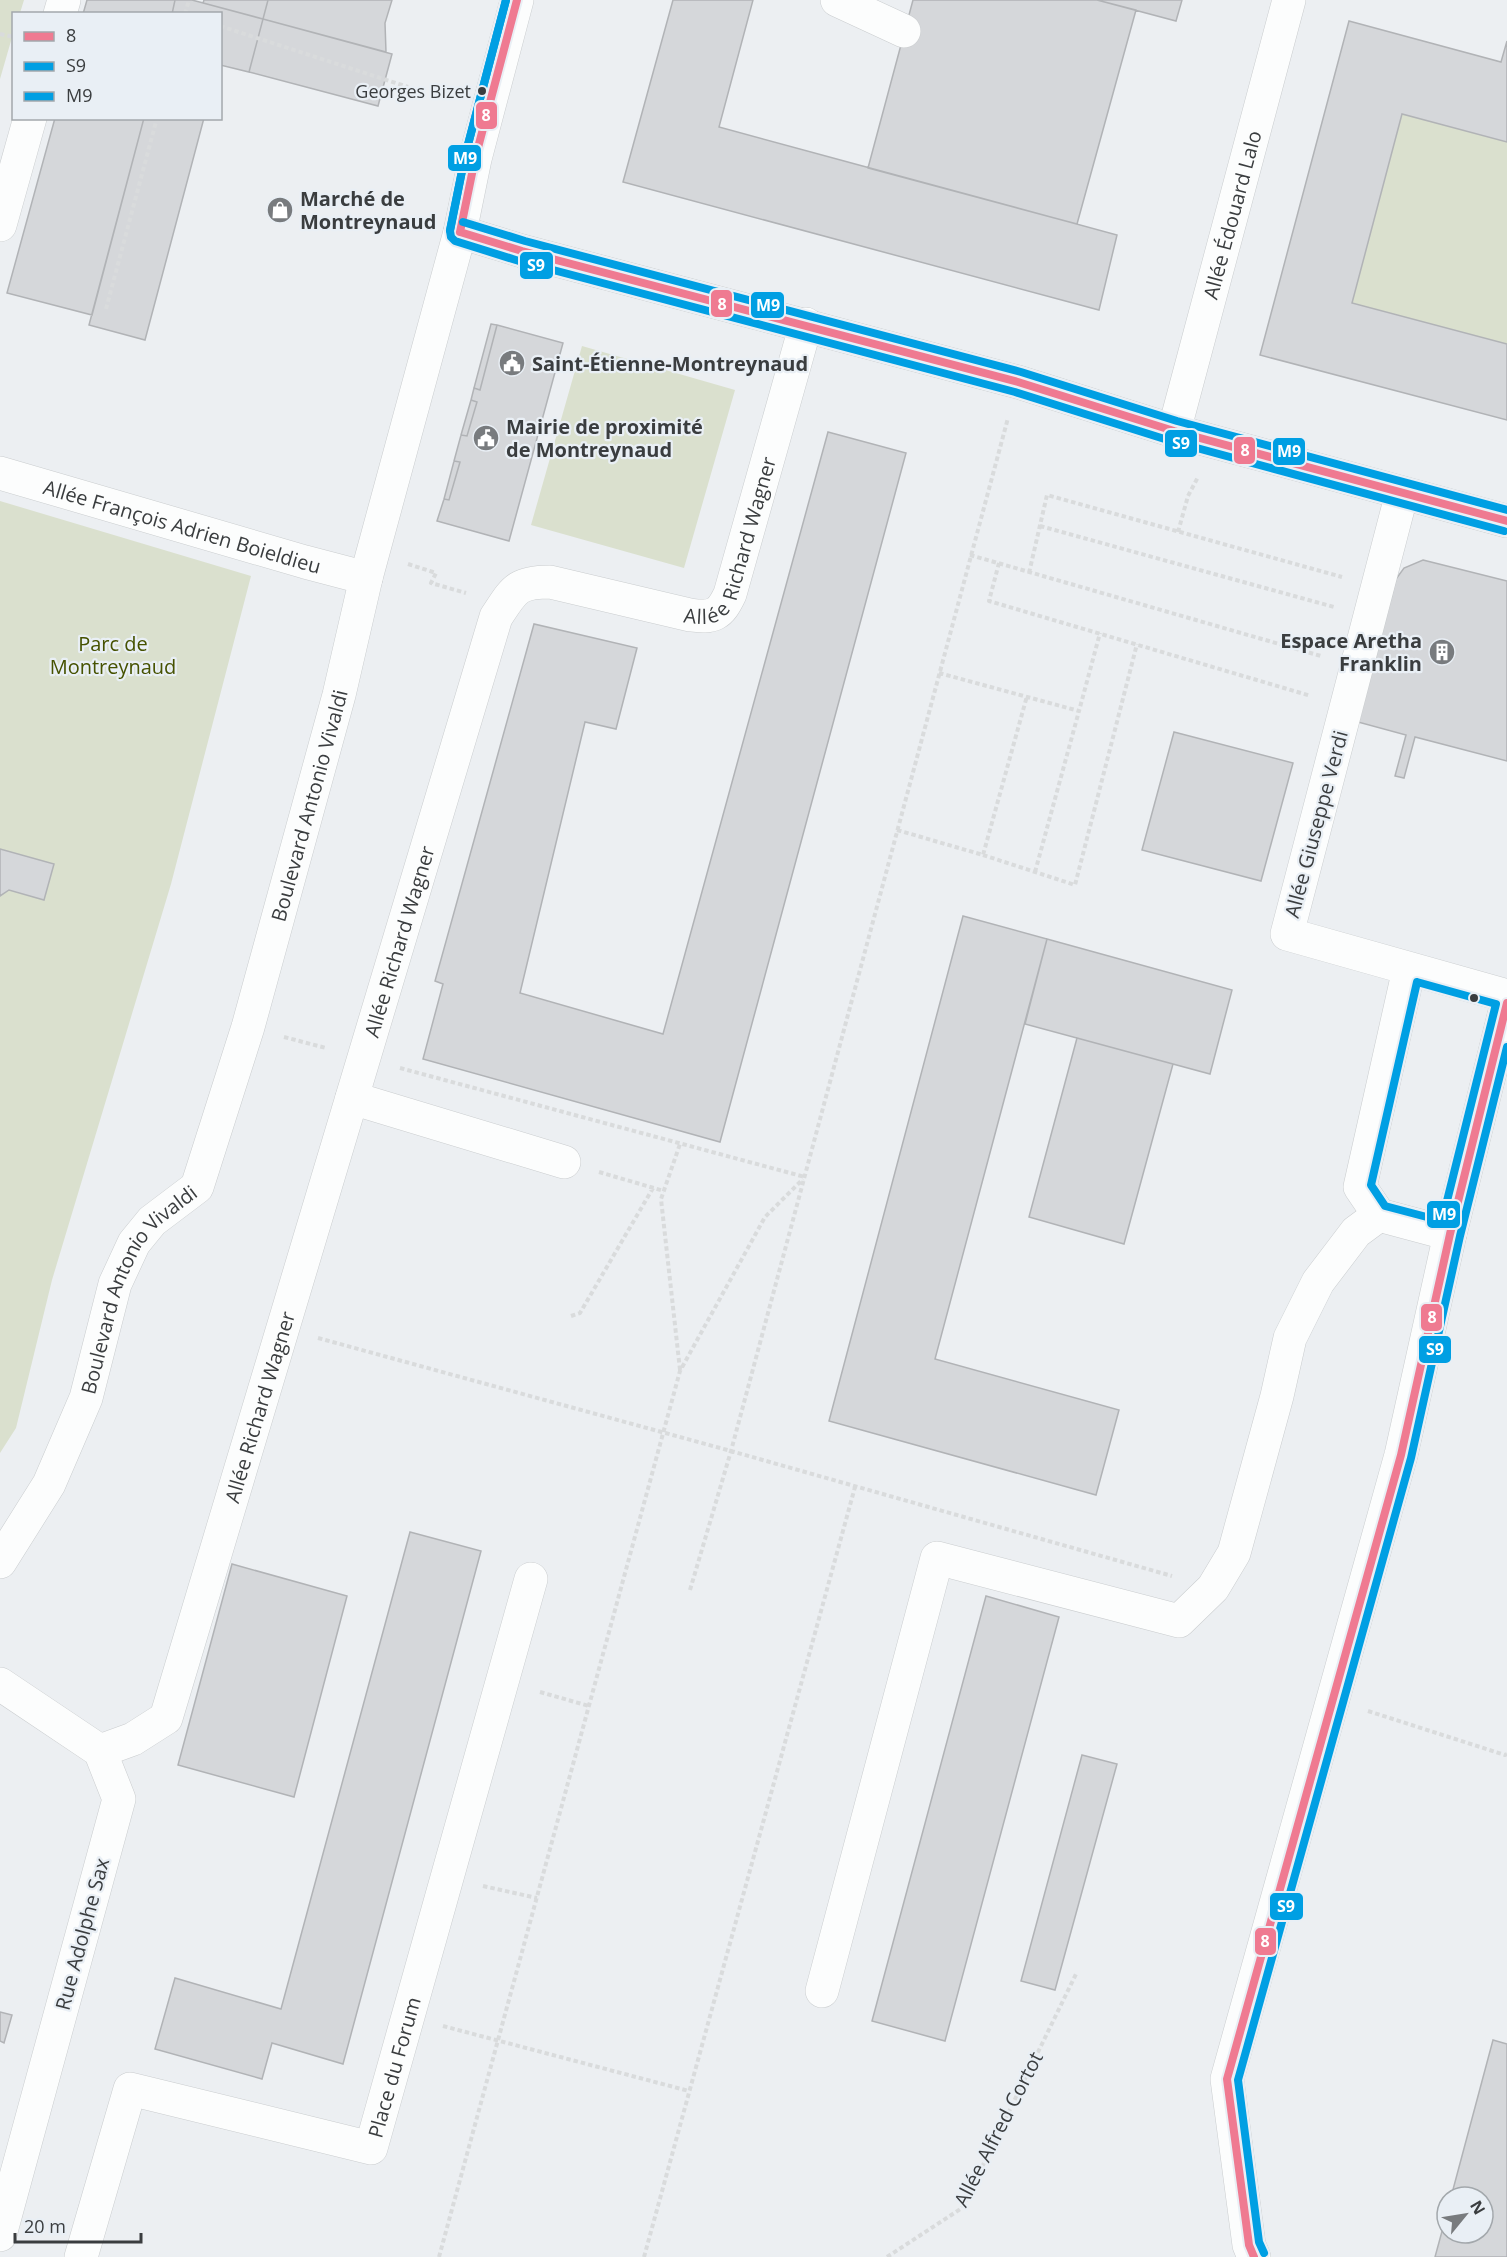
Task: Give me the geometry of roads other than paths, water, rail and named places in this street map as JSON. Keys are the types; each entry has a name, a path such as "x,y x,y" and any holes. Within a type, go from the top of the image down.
{"street":[{"name":"Boulevard Antonio Vivaldi","path":"0,1562 49,1484 86,1398 115,1284 134,1243 152,1221 197,1187 248,1027 339,695 370,565 460,232 475,159 517,0"},
{"path":"837,0 904,31"},
{"name":"Allée Édouard Lalo","path":"1174,430 1289,0"},
{"path":"0,225 29,120"},
{"path":"460,232 522,251 806,324 1018,382 1174,430 1507,521"},
{"name":"Allée Richard Wagner","path":"100,1751 133,1739 166,1718 495,617 511,595 527,582 549,582 690,615 706,617 722,610 730,594 806,324"},
{"name":"Allée François Adrien Boieldieu","path":"0,473 283,555 370,565"},
{"name":"Allée Giuseppe Verdi","path":"1402,493 1287,934 1507,996"},
{"path":"1409,969 1360,1187 1379,1215 1450,1234"},
{"path":"1244,2253 1227,2079 1401,1455 1450,1234 1507,1003"},
{"path":"351,1098 564,1162"},
{"path":"822,1991 937,1558 1179,1621 1214,1588 1234,1553 1277,1396 1290,1338 1318,1282 1356,1232 1379,1215"},
{"name":"Place du Forum","path":"81,2257 130,2089 371,2148 531,1579"},
{"path":"0,1684 100,1751"},
{"name":"Rue Adolphe Sax","path":"0,2235 119,1799 100,1751"}],"place":[{"name":"Georges Bizet","path":"482,91"},
{"name":"Marché de Montreynaud","path":"280,210"},
{"name":"Saint-Étienne-Montreynaud","path":"512,363"},
{"name":"Mairie de proximité de Montreynaud","path":"486,438"},
{"name":"Espace Aretha Franklin","path":"1442,652"}],"park label":[{"name":"Parc de Montreynaud","path":"113,654"}]}
